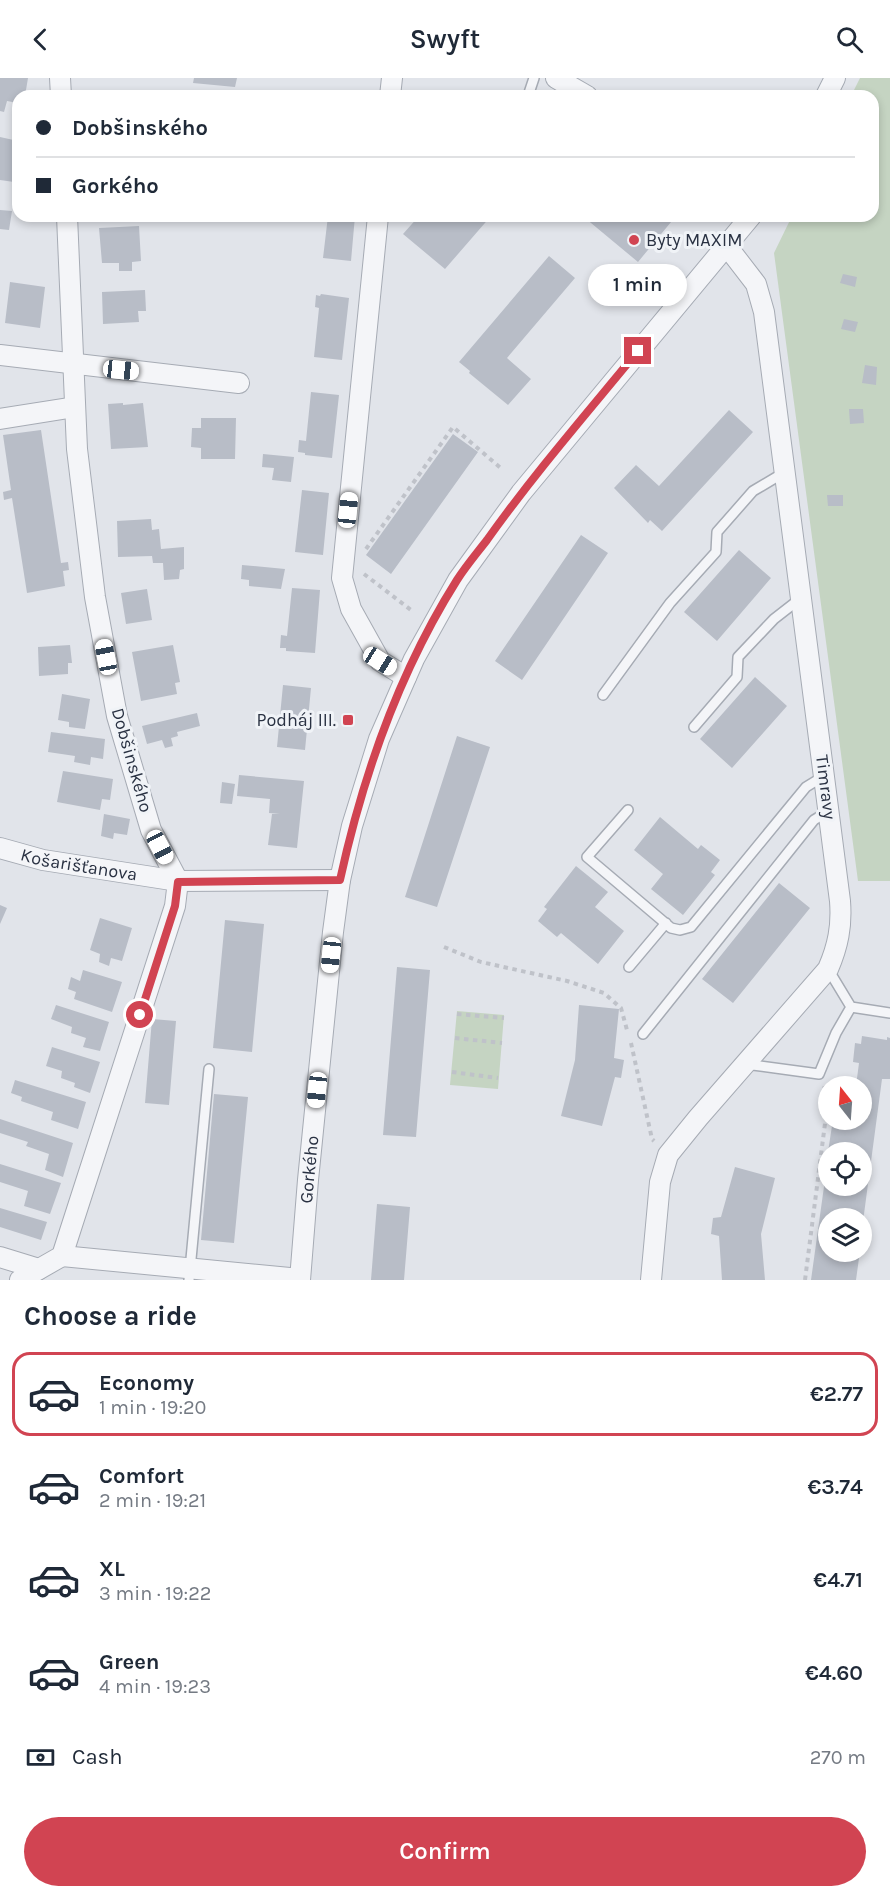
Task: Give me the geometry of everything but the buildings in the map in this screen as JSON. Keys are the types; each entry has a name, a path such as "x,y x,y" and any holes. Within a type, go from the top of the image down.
{"street":[{"path":"556,78 576,90"},
{"name":"Dobšinského","path":"67,222 77,448 95,597 117,716 151,830 178,882"},
{"path":"377,222 342,578 351,609 380,661 406,677"},
{"name":"Gorkého","path":"300,1280 340,880 352,826 370,765 406,677 426,635 458,580 521,493 746,222"},
{"name":"Timravy","path":"651,1280 660,1182 668,1155 828,969 837,949 841,924 829,811 764,312 756,284 726,246"},
{"path":"0,356 239,383"},
{"path":"0,419 75,407"},
{"name":"Košarišťanova","path":"0,848 43,860 178,882 340,880"},
{"path":"62,1256 175,906 178,882"},
{"path":"20,1280 62,1256 189,1274 300,1280"},
{"path":"0,1257 39,1269"}],"lane":[{"path":"603,694 670,603 716,552 717,532 753,491 785,472"},
{"path":"694,728 737,677 738,657 774,619 801,598"},
{"path":"628,810 587,858 671,928 680,930 691,927 806,787 824,776"},
{"path":"643,1034 814,820 829,811"},
{"path":"629,967 666,923"},
{"path":"828,969 851,1007"},
{"path":"851,1007 890,1013"},
{"path":"745,1064 819,1074 836,1033 851,1007"},
{"path":"189,1274 208,1069"}],"path":[{"path":"360,558 453,427 503,471"},
{"path":"363,574 411,610"},
{"path":"444,947 481,962 567,981 604,993 621,1008 639,1073 652,1138 668,1155"},
{"path":"457,1014 504,1018"},
{"path":"455,1038 502,1043"},
{"path":"452,1072 498,1078"},
{"path":"805,1280 824,1130"}],"green space":[{"path":"860,78 890,78 890,881 858,881 774,253 789,222 879,222 879,90 854,90"},
{"path":"457,1011 504,1015 498,1089 450,1085"}],"place":[{"name":"Byty MAXIM","path":"634,240"},
{"name":"Podháj III.","path":"348,720"}],"route":[{"path":"140,1015 175,906 178,882 340,880 352,826 380,739 426,635 458,580 521,493 638,351"}]}
